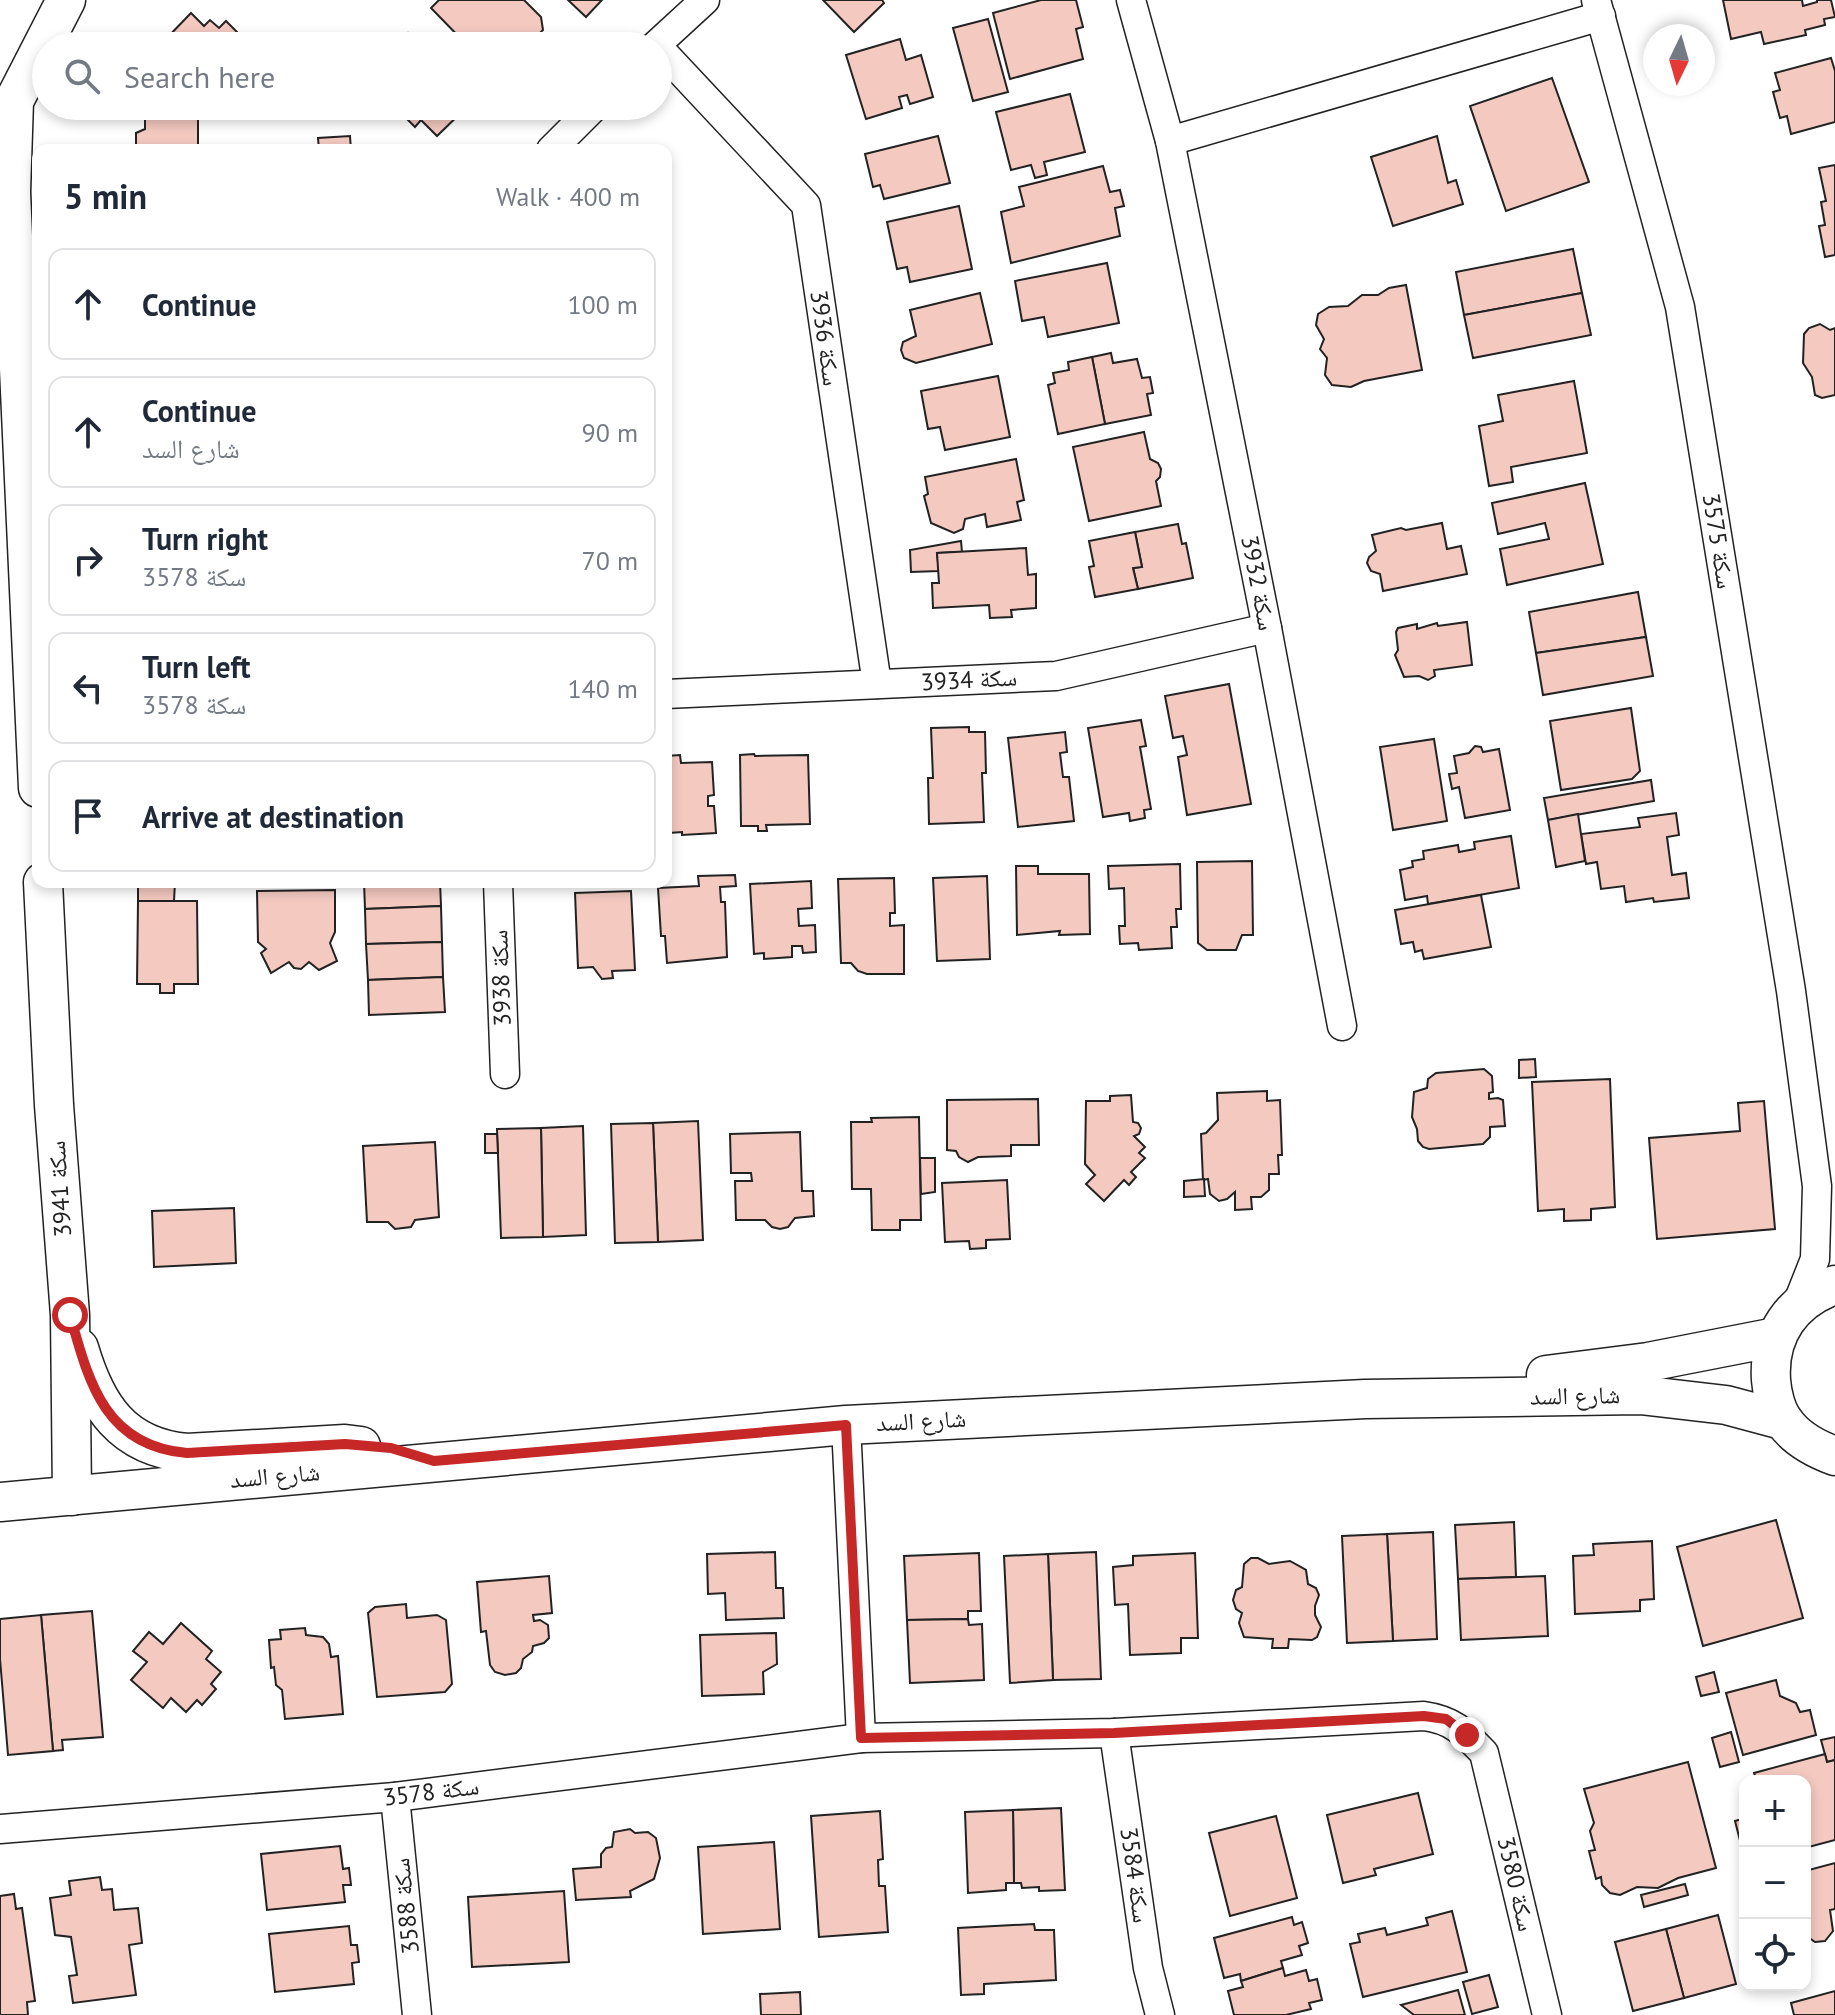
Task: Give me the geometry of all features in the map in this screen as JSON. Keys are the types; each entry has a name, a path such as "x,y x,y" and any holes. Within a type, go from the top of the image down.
{"street":[{"path":"50,32 66,0"},
{"path":"671,32 705,0"},
{"name":"سكة 3932","path":"1131,0 1170,141 1342,1026"},
{"path":"1170,141 1598,8"},
{"name":"سكة 3575","path":"1598,8 1680,307 1806,1089 1817,1186 1815,1259 1786,1322"},
{"name":"سكة 3936","path":"672,63 806,205 877,684"},
{"path":"32,66 14,101 6,192 32,676"},
{"path":"557,144 581,120"},
{"name":"سكة 3934","path":"672,694 1056,676 1267,628"},
{"name":"سكة 3941","path":"43,888 54,1105 70,1315 72,1496"},
{"name":"سكة 3938","path":"498,888 505,1074"},
{"name":"سكة 3575","path":"1806,1089 1835,1176"},
{"name":"شارع السد","path":"1365,1399 1648,1362 1786,1322 1817,1292 1835,1285"},
{"path":"70,1315 93,1387 109,1414 142,1443 165,1451 187,1453 345,1444 391,1448 434,1461"},
{"path":"1786,1322 1770,1363 1771,1391 1782,1420 1829,1456"},
{"name":"شارع السد","path":"0,1502 846,1425 1365,1399 1640,1395 1726,1405 1782,1420"},
{"path":"846,1425 861,1738"},
{"name":"سكة 3578","path":"0,1829 395,1797 861,1738 1114,1733 1424,1716 1446,1719 1484,1753"},
{"name":"سكة 3584","path":"1114,1733 1148,1968 1160,2015"},
{"name":"سكة 3580","path":"1484,1753 1547,2015"},
{"name":"سكة 3588","path":"395,1797 417,2015"}],"building":[{"path":"439,0 524,0 541,17 543,30 454,32 431,8"},
{"path":"568,0 602,0 586,17"},
{"path":"823,0 882,0 884,3 854,32"},
{"path":"1041,0 1076,0 1083,27 1076,29 1083,59 1010,79 993,13"},
{"path":"1723,0 1802,0 1803,6 1817,0 1831,0 1835,17 1824,19 1825,25 1805,30 1806,35 1764,44 1761,32 1731,39"},
{"path":"191,13 204,26 210,20 219,28 226,21 237,32 173,32"},
{"path":"988,19 1008,92 973,101 953,28"},
{"path":"900,39 906,60 921,55 933,97 910,104 907,95 899,97 902,108 866,119 846,55"},
{"path":"1831,58 1835,71 1835,122 1791,134 1787,116 1780,118 1773,92 1780,90 1775,73"},
{"path":"1552,78 1589,182 1506,211 1470,106"},
{"path":"1070,94 1085,152 1044,162 1047,175 1035,178 1031,165 1011,170 996,112"},
{"path":"145,120 198,120 198,144 136,144 136,133 145,129"},
{"path":"408,120 421,120 415,127"},
{"path":"421,120 454,120 437,136"},
{"path":"350,136 351,144 318,144 318,138"},
{"path":"938,136 950,183 884,199 880,185 873,187 865,154"},
{"path":"1437,136 1448,183 1456,180 1463,204 1393,226 1371,157"},
{"path":"1835,165 1835,255 1825,257 1819,226 1825,225 1821,202 1826,201 1819,168"},
{"path":"1103,166 1110,192 1120,190 1124,206 1115,208 1120,236 1011,263 1001,212 1024,206 1019,187"},
{"path":"959,206 972,269 910,282 907,267 897,269 887,222"},
{"path":"1573,249 1582,293 1464,315 1456,272"},
{"path":"1107,263 1119,323 1048,337 1044,317 1022,321 1015,281"},
{"path":"1406,285 1422,370 1364,381 1351,387 1332,385 1325,375 1327,358 1320,349 1324,339 1316,325 1318,314 1329,307 1348,306 1362,295 1378,295 1389,288"},
{"path":"980,293 992,344 916,363 904,358 901,350 903,342 916,336 910,310"},
{"path":"1582,293 1591,335 1473,358 1464,315"},
{"path":"1820,324 1830,330 1835,328 1835,395 1822,398 1815,395 1812,377 1803,363 1804,334 1809,328"},
{"path":"1111,353 1113,363 1137,359 1142,378 1150,377 1153,393 1147,394 1151,415 1105,424 1092,357"},
{"path":"1092,357 1105,424 1058,434 1048,385 1055,383 1053,373 1069,370 1068,362"},
{"path":"998,376 1010,437 945,450 940,427 928,429 921,391"},
{"path":"1574,381 1587,453 1511,467 1513,482 1489,486 1479,426 1503,421 1498,395"},
{"path":"1144,432 1150,459 1158,463 1161,469 1156,481 1161,506 1089,521 1073,447"},
{"path":"1016,459 1024,500 1017,502 1021,520 987,527 985,514 965,519 963,529 954,533 931,523 924,496 928,494 925,477"},
{"path":"1585,483 1603,564 1507,585 1500,549 1549,539 1545,523 1498,534 1492,503"},
{"path":"1442,523 1447,549 1461,546 1467,574 1383,591 1380,574 1371,571 1367,563 1376,551 1372,535"},
{"path":"1178,524 1182,544 1186,543 1193,578 1138,589 1133,568 1142,567 1135,532"},
{"path":"1135,532 1142,567 1133,568 1138,589 1095,597 1089,567 1094,566 1089,541"},
{"path":"961,541 962,552 937,553 939,571 911,572 910,550"},
{"path":"1026,548 1028,575 1036,574 1036,608 1011,610 1012,617 990,618 989,605 933,608 932,583 939,583 937,553"},
{"path":"1638,592 1646,637 1536,653 1529,612"},
{"path":"1467,622 1472,665 1434,670 1435,676 1428,680 1419,676 1404,677 1395,655 1398,650 1398,628 1417,624 1417,629 1437,623 1438,626"},
{"path":"1646,637 1653,676 1543,695 1536,653"},
{"path":"1229,684 1251,804 1187,815 1178,757 1187,755 1183,736 1173,738 1165,696"},
{"path":"1631,708 1640,771 1632,779 1561,790 1550,721"},
{"path":"1141,720 1146,746 1140,747 1151,809 1144,810 1145,818 1130,821 1129,813 1103,817 1088,728"},
{"path":"969,727 969,732 985,732 986,773 982,773 984,822 929,824 928,778 933,778 931,728"},
{"path":"1065,732 1067,752 1060,753 1063,777 1069,777 1074,821 1018,827 1008,738"},
{"path":"1434,739 1447,821 1393,830 1380,747"},
{"path":"1475,746 1481,747 1483,752 1499,749 1510,810 1465,818 1459,787 1452,789 1449,774 1457,773 1454,756 1469,753"},
{"path":"680,755 681,763 712,762 714,795 708,796 708,806 714,806 716,833 672,833 672,756"},
{"path":"740,755 808,755 810,824 766,825 767,831 758,831 758,826 741,826"},
{"path":"1651,780 1654,801 1548,820 1544,798"},
{"path":"1676,813 1679,835 1667,837 1672,875 1686,873 1689,898 1626,902 1624,886 1601,889 1597,862 1586,864 1581,834 1640,827 1638,818"},
{"path":"1578,814 1585,861 1556,867 1548,820"},
{"path":"1511,836 1519,888 1428,904 1427,896 1405,900 1400,870 1413,867 1412,861 1424,859 1423,851 1458,845 1459,852 1475,849 1474,842"},
{"path":"1252,861 1253,935 1242,935 1236,950 1207,950 1198,943 1197,862"},
{"path":"1180,864 1181,909 1176,909 1177,927 1171,927 1172,948 1139,950 1138,943 1120,944 1119,926 1125,926 1124,888 1109,889 1108,866"},
{"path":"1016,866 1038,866 1038,874 1089,874 1090,934 1059,935 1060,931 1017,935"},
{"path":"735,875 736,886 720,887 721,902 725,902 727,957 667,963 665,936 661,936 658,888 699,886 698,876"},
{"path":"987,876 990,959 937,961 933,878"},
{"path":"894,878 895,913 890,913 890,926 904,925 904,974 867,974 858,971 851,963 841,963 838,879"},
{"path":"811,881 812,908 798,909 799,926 815,925 816,952 803,953 802,946 792,946 792,957 764,959 764,953 754,954 750,884"},
{"path":"138,888 175,888 174,901 138,901"},
{"path":"364,888 440,888 441,906 365,909"},
{"path":"335,890 335,932 330,943 337,961 319,970 309,962 301,969 294,968 289,962 271,973 261,953 266,949 258,942 257,891"},
{"path":"631,891 635,970 612,971 613,978 602,979 593,967 578,968 575,893"},
{"path":"1481,895 1491,947 1424,959 1422,950 1415,952 1413,942 1401,944 1395,910"},
{"path":"138,901 197,901 198,984 174,984 174,993 160,993 160,984 137,984"},
{"path":"441,906 442,942 366,944 365,909"},
{"path":"442,942 443,977 368,980 366,944"},
{"path":"443,977 445,1012 369,1015 368,980"},
{"path":"1535,1059 1536,1077 1519,1078 1519,1060"},
{"path":"1484,1069 1492,1076 1493,1092 1489,1093 1489,1099 1503,1100 1505,1126 1490,1127 1490,1137 1483,1144 1423,1147 1418,1141 1412,1117 1414,1092 1427,1088 1428,1079 1436,1073"},
{"path":"1610,1079 1615,1207 1591,1209 1591,1220 1564,1221 1564,1209 1538,1211 1532,1082"},
{"path":"1267,1091 1267,1101 1280,1100 1282,1155 1278,1155 1279,1174 1269,1174 1269,1190 1261,1197 1251,1197 1252,1209 1235,1210 1235,1192 1219,1201 1210,1194 1208,1179 1203,1180 1201,1134 1206,1133 1218,1120 1217,1093"},
{"path":"1131,1095 1133,1122 1141,1128 1139,1134 1134,1136 1145,1147 1139,1153 1145,1158 1131,1172 1136,1177 1129,1185 1124,1180 1104,1201 1086,1184 1095,1175 1085,1164 1086,1101 1110,1101 1110,1096"},
{"path":"1038,1099 1039,1145 1011,1145 1011,1156 978,1157 968,1162 956,1151 947,1150 947,1100"},
{"path":"1764,1101 1775,1229 1657,1239 1649,1138 1740,1131 1738,1103"},
{"path":"919,1117 921,1220 900,1220 900,1230 872,1230 871,1189 852,1189 851,1122 872,1122 871,1118"},
{"path":"698,1121 703,1240 658,1242 653,1123"},
{"path":"653,1123 658,1242 615,1243 611,1124"},
{"path":"583,1126 586,1235 543,1237 541,1128"},
{"path":"541,1128 543,1237 501,1238 497,1129"},
{"path":"800,1132 802,1191 813,1191 814,1216 795,1218 788,1227 780,1229 772,1227 765,1220 736,1220 735,1181 752,1181 751,1173 731,1173 730,1134"},
{"path":"485,1134 497,1134 498,1153 485,1153"},
{"path":"435,1142 439,1217 415,1220 411,1227 395,1229 388,1222 367,1222 363,1146"},
{"path":"920,1158 935,1158 935,1192 921,1194"},
{"path":"1204,1179 1205,1196 1184,1197 1184,1181"},
{"path":"1007,1180 1010,1239 986,1240 986,1248 970,1249 969,1241 945,1242 942,1183"},
{"path":"234,1208 236,1263 154,1267 152,1211"},
{"path":"1776,1520 1803,1618 1703,1646 1677,1547"},
{"path":"1514,1522 1516,1577 1458,1579 1455,1525"},
{"path":"1433,1532 1437,1639 1393,1641 1387,1534"},
{"path":"1387,1534 1393,1641 1347,1643 1342,1536"},
{"path":"1652,1541 1654,1599 1640,1600 1640,1611 1575,1614 1573,1556 1594,1555 1593,1544"},
{"path":"775,1552 776,1588 783,1588 784,1618 726,1620 725,1593 708,1594 707,1554"},
{"path":"1096,1552 1101,1679 1053,1680 1048,1554"},
{"path":"979,1553 981,1611 968,1611 968,1619 907,1620 904,1556"},
{"path":"1195,1553 1198,1638 1181,1638 1181,1653 1130,1655 1128,1604 1115,1605 1113,1567 1133,1565 1133,1556"},
{"path":"1048,1554 1053,1680 1010,1683 1004,1556"},
{"path":"1251,1558 1269,1564 1290,1561 1306,1570 1308,1584 1316,1588 1319,1595 1315,1615 1321,1627 1317,1637 1312,1640 1289,1639 1288,1648 1272,1648 1273,1639 1244,1637 1239,1623 1242,1613 1236,1609 1233,1600 1236,1590 1242,1587 1244,1564"},
{"path":"549,1576 552,1613 533,1615 534,1621 540,1620 548,1625 549,1638 533,1646 516,1673 505,1675 495,1672 490,1665 486,1631 481,1632 477,1582"},
{"path":"1545,1576 1548,1636 1461,1640 1458,1579"},
{"path":"406,1604 407,1618 437,1615 446,1620 452,1684 445,1692 377,1697 368,1613 375,1607"},
{"path":"92,1611 103,1737 62,1740 63,1750 53,1751 41,1615"},
{"path":"41,1615 53,1751 8,1755 0,1619"},
{"path":"968,1619 969,1625 982,1624 984,1680 910,1683 907,1620"},
{"path":"181,1623 212,1651 206,1659 221,1672 211,1684 216,1689 202,1705 197,1700 186,1712 171,1698 163,1708 131,1680 147,1662 133,1651 149,1632 163,1644"},
{"path":"305,1628 306,1635 323,1637 329,1644 331,1657 338,1656 343,1714 285,1719 282,1690 276,1685 274,1667 271,1668 269,1640 281,1639 280,1630"},
{"path":"776,1633 777,1664 763,1672 764,1694 702,1696 700,1635"},
{"path":"1714,1672 1719,1692 1701,1696 1696,1677"},
{"path":"1776,1680 1780,1696 1796,1703 1800,1712 1810,1710 1816,1735 1743,1755 1726,1693"},
{"path":"1731,1732 1739,1762 1720,1767 1712,1738"},
{"path":"1835,1737 1835,1760 1827,1762 1821,1740"},
{"path":"1825,1754 1827,1762 1835,1760 1835,1840 1811,1846 1811,1775 1754,1773"},
{"path":"1688,1762 1716,1868 1678,1878 1658,1888 1637,1887 1620,1895 1610,1893 1602,1885 1601,1877 1596,1879 1589,1851 1595,1850 1590,1831 1594,1823 1584,1789"},
{"path":"1418,1793 1433,1854 1374,1869 1376,1875 1343,1883 1327,1815"},
{"path":"1061,1808 1065,1890 1022,1888 1021,1883 1014,1883 1013,1810"},
{"path":"1013,1810 1014,1883 1006,1883 1006,1890 968,1893 965,1812"},
{"path":"880,1811 883,1859 878,1860 879,1886 885,1886 888,1932 819,1937 811,1816"},
{"path":"1276,1816 1297,1898 1230,1916 1209,1833"},
{"path":"630,1829 635,1833 648,1832 656,1838 660,1858 654,1879 630,1891 631,1897 576,1900 573,1869 601,1867 601,1854 612,1847 614,1832"},
{"path":"774,1842 780,1929 703,1934 698,1847"},
{"path":"340,1846 343,1869 349,1868 351,1885 343,1885 345,1902 267,1910 261,1854"},
{"path":"1835,1863 1835,1909 1830,1910 1833,1931 1825,1941 1811,1939 1811,1869"},
{"path":"100,1877 102,1890 112,1889 114,1910 138,1908 142,1943 129,1945 136,1995 73,2003 69,1976 77,1975 71,1937 55,1935 50,1898 71,1895 69,1881"},
{"path":"1685,1884 1688,1895 1644,1907 1641,1895"},
{"path":"564,1891 569,1962 472,1967 468,1897"},
{"path":"14,1894 16,1909 22,1908 35,2001 27,2002 28,2015 0,2015 0,1896"},
{"path":"1452,1911 1467,1972 1363,1997 1350,1944 1360,1942 1358,1934 1385,1928 1387,1935 1428,1925 1426,1918"},
{"path":"1718,1915 1736,1984 1684,1998 1666,1929"},
{"path":"1292,1917 1294,1925 1302,1922 1308,1943 1299,1946 1302,1955 1281,1961 1283,1968 1241,1981 1240,1974 1224,1978 1214,1938"},
{"path":"1034,1924 1035,1930 1054,1930 1056,1980 984,1984 984,1994 961,1995 958,1928"},
{"path":"349,1926 351,1945 357,1945 359,1962 352,1963 354,1984 275,1992 269,1934"},
{"path":"1666,1929 1684,1998 1633,2011 1615,1942"},
{"path":"1283,1968 1285,1976 1306,1970 1309,1981 1317,1979 1322,2000 1309,2003 1311,2009 1286,2015 1234,2015 1228,1991 1243,1987 1241,1981"},
{"path":"1489,1975 1498,2007 1472,2014 1463,1982"},
{"path":"1458,1990 1465,2015 1414,2015 1401,2005"},
{"path":"1835,1991 1835,2015 1794,2015 1791,2003"},
{"path":"800,1992 801,2015 761,2015 760,1994"}],"route":[{"path":"70,1315 93,1387 109,1414 142,1443 165,1451 187,1453 345,1444 391,1448 434,1461 846,1425 861,1738 1225,1729 1424,1716 1446,1719 1467,1735"}]}
